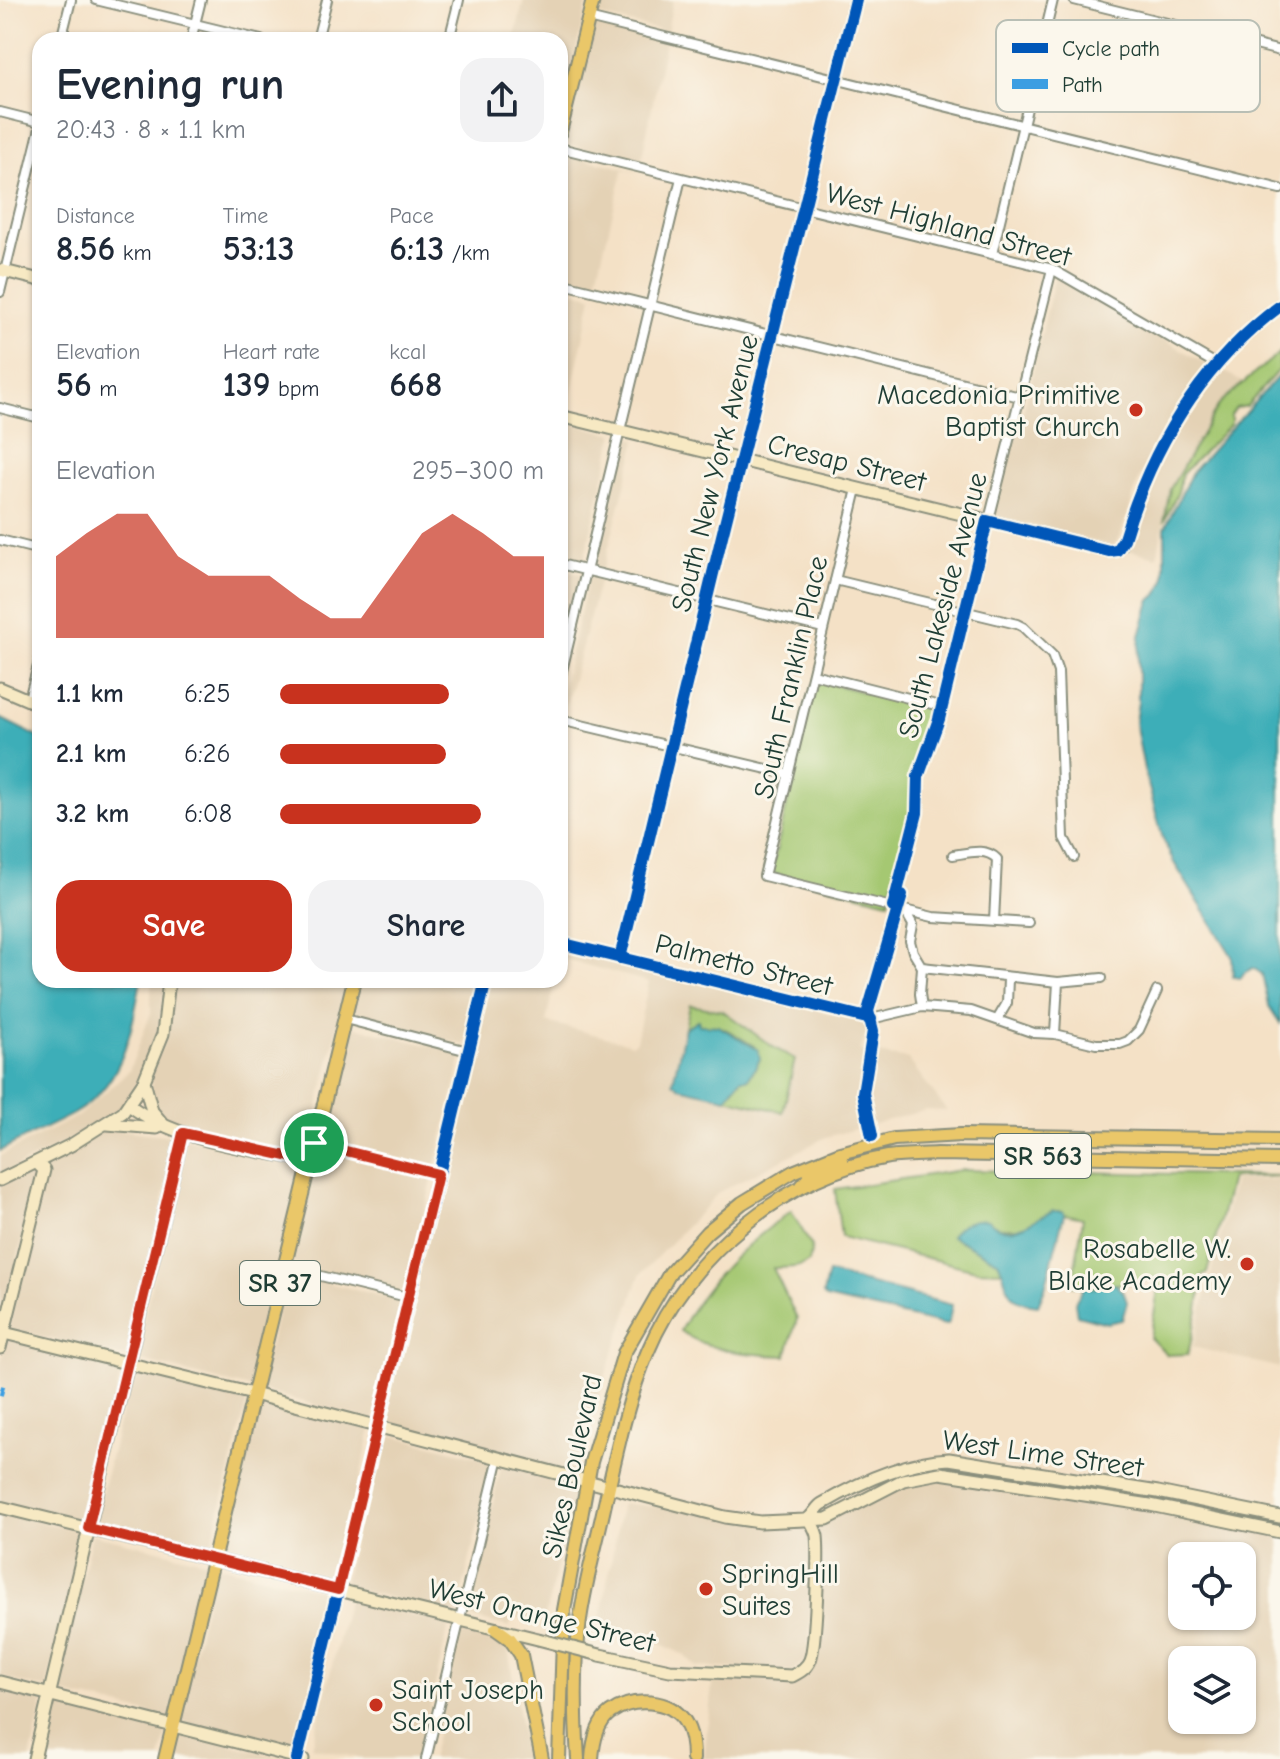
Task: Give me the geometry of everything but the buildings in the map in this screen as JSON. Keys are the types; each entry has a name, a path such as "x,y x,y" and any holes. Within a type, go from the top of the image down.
{"main road":[{"path":"568,99 593,0"},
{"name":"SR 37","path":"165,1759 352,988"},
{"name":"Sikes Boulevard","path":"559,1759 564,1610 586,1481 624,1353 670,1273 707,1232 742,1203 787,1176 840,1153 894,1139 961,1135 1280,1140"},
{"path":"797,1192 811,1175 861,1148"},
{"name":"Sikes Boulevard","path":"578,1759 575,1672 580,1618 633,1393 649,1349 670,1307 715,1249 747,1222 797,1192 845,1169 889,1157 937,1154 1280,1160"},
{"path":"715,1249 716,1241 774,1195 787,1176"},
{"path":"496,1629 510,1639 521,1655 542,1759"},
{"path":"592,1759 596,1733 608,1714 626,1705 644,1702 667,1706 684,1720 693,1741 693,1759"}],"street":[{"path":"63,32 71,0"},
{"path":"96,0 228,32"},
{"path":"193,32 201,0"},
{"path":"319,32 327,0"},
{"path":"451,32 459,0"},
{"name":"South New York Avenue","path":"620,958 856,0"},
{"path":"1048,20 1053,0"},
{"path":"1074,0 1095,2 1163,20"},
{"path":"588,18 1280,189"},
{"path":"1260,46 1280,51"},
{"path":"0,112 32,122"},
{"path":"992,254 1027,112"},
{"name":"West Highland Street","path":"568,150 1052,269 1216,364"},
{"path":"0,292 2,271 32,156"},
{"path":"568,645 681,178"},
{"name":"South Lakeside Avenue","path":"893,907 917,813 918,777 939,719 1052,269"},
{"path":"2,271 32,278"},
{"path":"568,285 1020,397"},
{"path":"1216,364 1280,306"},
{"name":"Cresap Street","path":"568,418 1109,551 1121,546 1153,459 1180,411 1216,364"},
{"path":"0,408 32,416"},
{"name":"South Franklin Place","path":"857,489 764,876 893,907"},
{"path":"0,540 32,548"},
{"path":"568,566 823,628"},
{"path":"835,580 1023,627 1052,655 1055,662 1064,838 1074,857"},
{"path":"813,674 940,706"},
{"path":"0,688 32,701"},
{"path":"568,722 788,774"},
{"path":"953,855 980,851 991,853 997,859 994,921"},
{"path":"893,907 947,919 1029,923"},
{"path":"905,911 913,925 910,941 913,952 922,967 922,1007 971,1011 1034,1033 1055,1034 1096,1044 1123,1044 1139,1030 1157,991"},
{"name":"Palmetto Street","path":"568,945 871,1019 922,1007"},
{"path":"922,967 1008,979 1058,982 1102,978"},
{"path":"997,1020 1007,1003 1008,979"},
{"path":"1055,1034 1058,982"},
{"path":"0,1180 107,1123 129,1105 144,1081 163,1034 168,988"},
{"path":"0,1682 300,1758 376,1426 484,988"},
{"path":"345,1019 468,1051"},
{"path":"144,1081 155,1117 170,1130"},
{"path":"129,1105 148,1120 170,1130"},
{"path":"107,1123 170,1130 309,1161"},
{"path":"34,1759 183,1133"},
{"path":"314,1143 438,1174"},
{"path":"0,1348 44,1170 37,1163"},
{"path":"284,1267 407,1297"},
{"path":"2,1332 725,1517 760,1522 827,1519 903,1480 949,1473 1150,1505 1280,1532"},
{"path":"426,1759 499,1457"},
{"name":"West Lime Street","path":"809,1518 820,1505 885,1473 917,1462 949,1459 1158,1492 1280,1517"},
{"name":"West Orange Street","path":"0,1507 600,1655 679,1671 792,1676 807,1666 812,1655 817,1536 809,1518"}],"shaded area":[{"path":"524,0 588,0 568,81 568,32 516,32"},
{"path":"597,0 673,0 667,32 594,14"},
{"path":"591,24 665,42 641,162 568,144 568,118"},
{"path":"568,155 639,172 623,170 595,286 568,280"},
{"path":"1055,275 1209,366 1163,431 1139,479 1120,537 1113,546 994,513 1028,394"},
{"path":"568,290 592,296 568,408"},
{"path":"1219,368 1244,383 1220,403 1170,489 1157,557 1124,549 1140,502 1171,436"},
{"path":"568,423 614,434 583,564 568,561"},
{"path":"622,436 637,439 603,569 591,566"},
{"path":"568,571 581,574 568,628"},
{"path":"589,576 600,579 568,697 568,664"},
{"path":"568,950 870,1023 860,1051 908,1059 947,1111 926,1110 826,1137 719,1192 640,1275 578,1456 576,1473 382,1422 489,988 553,988 546,1022 632,1044 636,1041 649,982 568,960","holes":["776,1049 795,1059 783,1112 679,1087"]},
{"path":"151,988 164,988 159,1033 144,1069 120,1109 69,1140 0,1175 0,1156 78,1116 129,1071 151,1013"},
{"path":"172,988 347,988 306,1156 172,1125 158,1113 151,1074 167,1036"},
{"path":"357,988 479,988 465,1045 350,1015"},
{"path":"348,1025 463,1054 435,1168 319,1140"},
{"path":"107,1128 178,1137 126,1357 9,1329 45,1164"},
{"path":"186,1139 304,1165 250,1388 134,1359"},
{"path":"317,1149 433,1177 404,1292 289,1263"},
{"path":"36,1168 39,1172 0,1327 0,1185"},
{"name":"Rosabelle W. Blake Academy","path":"1234,1180 1280,1180 1280,1368 1193,1347"},
{"path":"287,1273 402,1301 373,1420 259,1390"},
{"path":"7,1339 123,1366 85,1522 0,1502 0,1366"},
{"path":"132,1369 248,1398 209,1553 94,1524"},
{"path":"256,1400 371,1430 335,1584 218,1555"},
{"path":"379,1432 493,1461 457,1614 343,1586"},
{"path":"502,1463 574,1483 572,1505 544,1621 511,1617 510,1627 466,1616"},
{"path":"942,1464 1181,1502 1280,1522 1280,1527 1150,1500 940,1468 901,1475 826,1514 820,1514 822,1509 887,1477 912,1468"},
{"path":"940,1478 1149,1510 1280,1537 1280,1759 704,1759 712,1686 708,1678 792,1680 810,1670 817,1523 904,1484"},
{"path":"622,1503 807,1524 812,1537 810,1624 808,1654 804,1662 791,1671 697,1667 684,1655 649,1638 627,1639 601,1617"},
{"path":"0,1512 83,1532 46,1689 0,1677"},
{"path":"92,1534 207,1562 169,1718 55,1691"},
{"path":"215,1565 333,1593 295,1752 178,1720"},
{"name":"Saint Joseph School","path":"348,1600 449,1625 418,1759 362,1759 312,1747"},
{"path":"463,1625 494,1633 507,1643 526,1759 431,1759"},
{"path":"0,1688 44,1698 30,1759 0,1759"},
{"path":"53,1700 167,1728 160,1759 39,1759"},
{"path":"176,1730 284,1759 169,1759"}],"green space":[{"path":"1280,352 1279,369 1247,406 1236,408 1231,415 1231,424 1182,474 1178,492 1164,522 1170,489 1220,403"},
{"path":"816,680 934,710 889,901 771,873"},
{"path":"690,1005 723,1011 795,1059 783,1112 726,1098 742,1079 749,1079 760,1059 754,1046 718,1026 699,1025 697,1020 685,1028"},
{"path":"962,1170 1280,1176 1231,1178 1207,1273 1202,1276 1188,1354 1167,1355 1150,1338 1158,1291 1156,1278 1094,1288 1072,1285 1083,1218 1062,1211 1024,1228 1001,1228 956,1239 998,1261 1003,1271 976,1270 841,1237 835,1189"},
{"path":"791,1211 812,1247 809,1262 796,1267 773,1268 797,1319 786,1356 717,1348 680,1331 702,1295 728,1264"}],"water":[{"path":"1280,374 1280,1023 1269,1006 1262,974 1253,968 1240,978 1233,977 1232,956 1173,861 1163,839 1135,722 1140,636 1150,601 1165,580 1165,528 1192,472"},
{"path":"0,718 32,734 32,988 139,988 129,1038 104,1088 73,1114 0,1151"},
{"path":"698,1020 699,1025 718,1026 758,1050 760,1059 748,1079 741,1079 726,1098 679,1087 673,1082 685,1028"},
{"path":"1053,1211 1063,1211 1064,1214 1038,1305 1013,1296 998,1261 951,1236 962,1225 972,1221 988,1220 996,1227 1013,1229"},
{"path":"828,1273 952,1305 949,1321 946,1325 826,1298 823,1294"},
{"path":"1115,1284 1123,1291 1127,1302 1122,1320 1107,1323 1077,1315 1075,1302 1084,1287"}],"marked path":[{"path":"0,1390 4,1391"}],"cycle path":[{"path":"620,958 856,0"},
{"path":"893,907 917,813 918,777 939,719 987,521 1109,551 1117,550 1149,471 1183,409 1226,354 1280,306"},
{"path":"872,1136 863,1093 873,1031 868,1011 902,895"},
{"path":"568,945 871,1019"},
{"path":"297,1759 484,988"}],"place":[{"name":"Macedonia Primitive Baptist Church","path":"1136,410"},
{"name":"Rosabelle W. Blake Academy","path":"1247,1264"},
{"name":"SpringHill Suites","path":"706,1589"},
{"name":"Saint Joseph School","path":"376,1705"}],"route":[{"path":"183,1133 309,1161 314,1143 438,1174 338,1590 88,1528 183,1133"}]}
